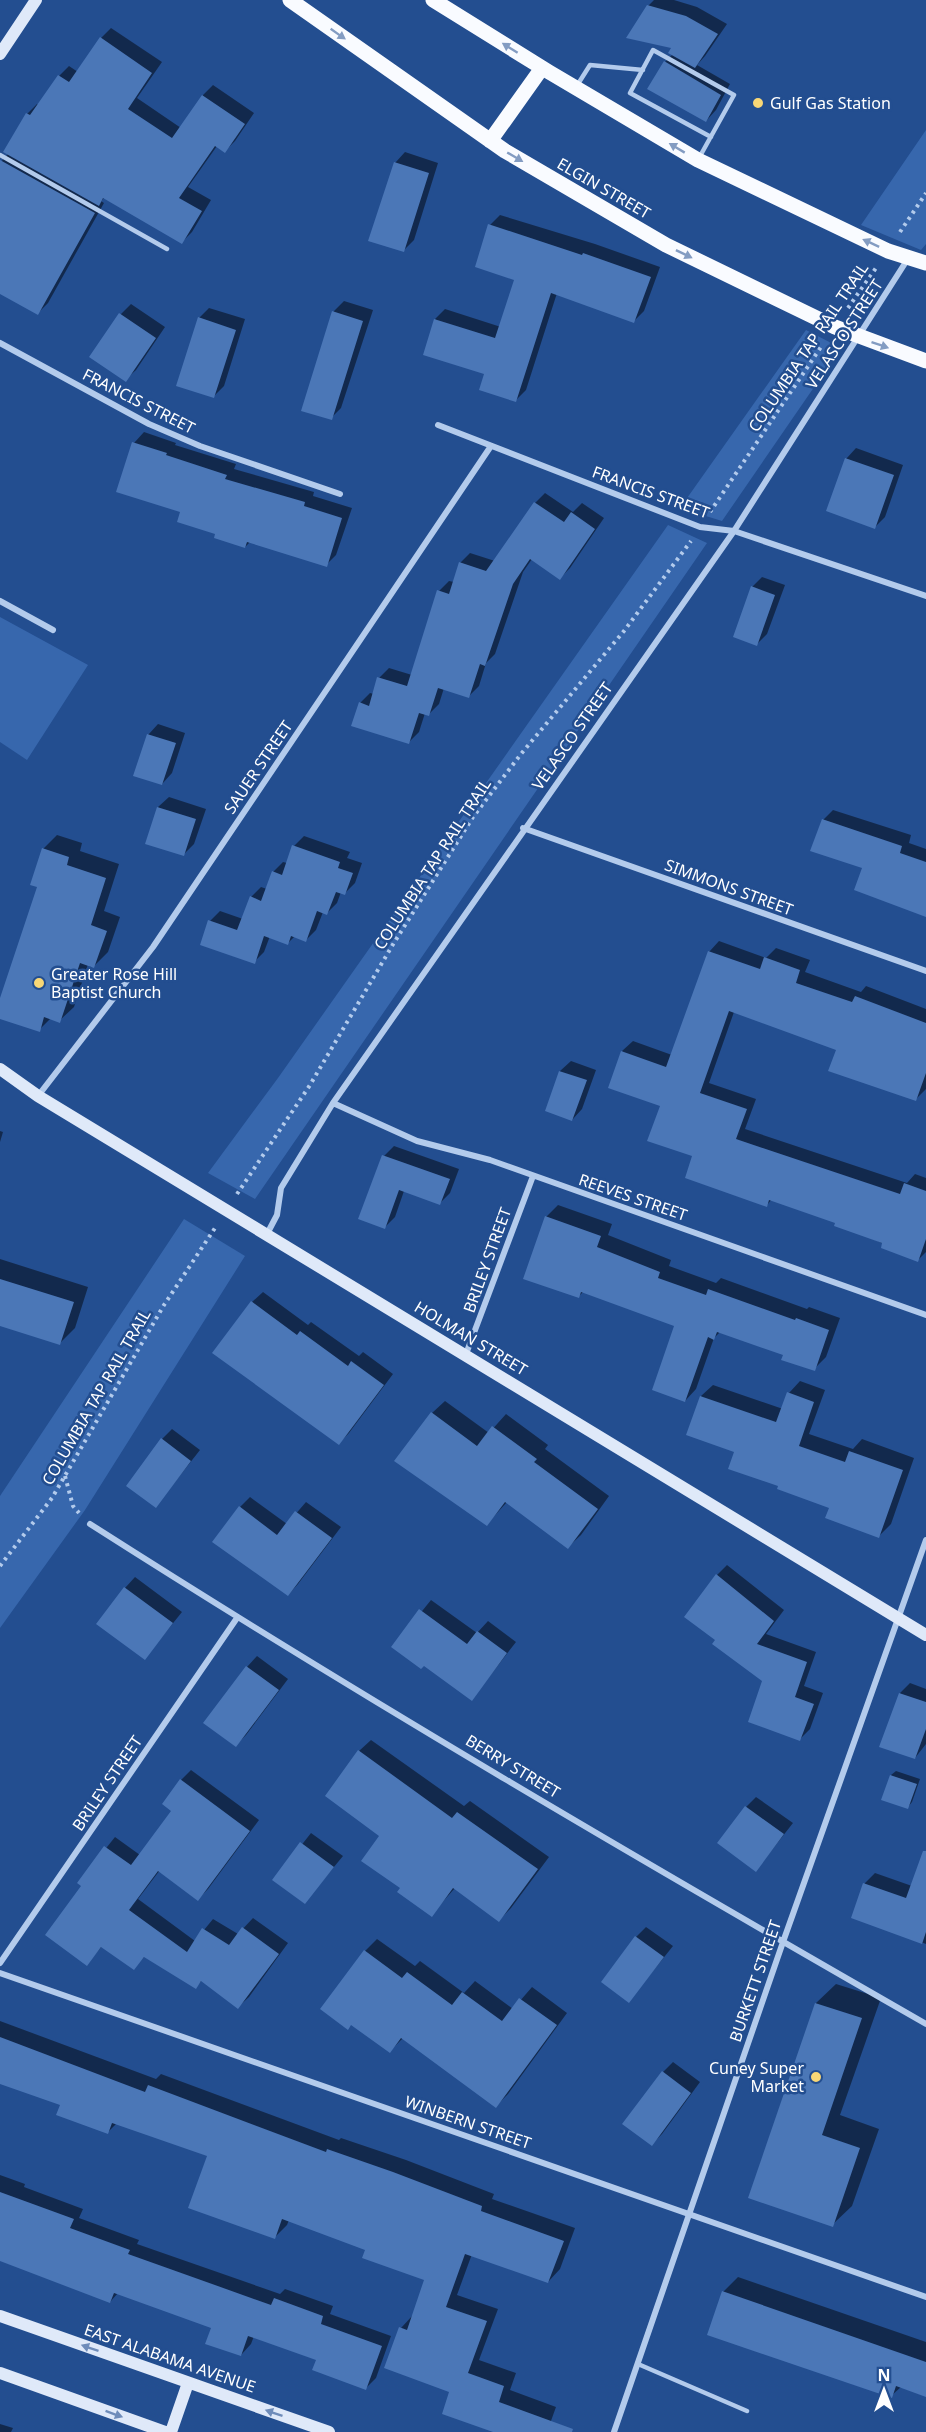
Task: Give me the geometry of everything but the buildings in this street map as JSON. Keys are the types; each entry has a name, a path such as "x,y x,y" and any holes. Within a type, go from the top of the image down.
{"main road":[{"name":"ELGIN STREET","path":"290,0 490,141 666,245 835,327 926,361"},
{"path":"433,0 542,68 698,160 888,251 926,263"},
{"path":"490,141 542,68"}],"street":[{"path":"0,54 36,0"},
{"name":"VELASCO STREET","path":"267,1234 277,1215 281,1188 333,1103 734,531 909,257"},
{"name":"FRANCIS STREET","path":"0,343 149,424 200,446 340,494"},
{"name":"FRANCIS STREET","path":"438,425 700,527 734,531 926,596"},
{"name":"SAUER STREET","path":"38,1096 153,947 491,446"},
{"path":"0,601 53,630"},
{"name":"SIMMONS STREET","path":"524,828 926,971"},
{"name":"HOLMAN STREET","path":"0,1069 38,1096 926,1635"},
{"name":"REEVES STREET","path":"333,1103 417,1141 489,1160 926,1315"},
{"name":"BRILEY STREET","path":"466,1354 532,1176"},
{"name":"BERRY STREET","path":"90,1524 237,1618 783,1942 926,2024"},
{"name":"BURKETT STREET","path":"614,2432 783,1942 926,1540"},
{"name":"BRILEY STREET","path":"0,1963 237,1618"},
{"name":"WINBERN STREET","path":"0,1972 926,2297"},
{"name":"EAST ALABAMA AVENUE","path":"0,2316 329,2432"},
{"path":"0,2373 165,2432"},
{"path":"171,2432 188,2382"}],"lane":[{"path":"698,160 711,137 734,95 653,50 630,93 711,137"},
{"path":"576,88 590,65 642,70"},
{"path":"0,155 167,249"},
{"path":"638,2364 747,2411"}],"path":[{"name":"COLUMBIA TAP RAIL TRAIL","path":"709,513 926,193"},
{"name":"COLUMBIA TAP RAIL TRAIL","path":"240,1190 310,1085 392,946 473,817 520,754 624,631 690,541"},
{"name":"COLUMBIA TAP RAIL TRAIL","path":"0,1566 52,1498 164,1305 209,1238"},
{"path":"65,1475 73,1506 90,1524"}],"shaded area":[{"path":"926,130 926,244 921,250 861,225"},
{"path":"806,330 841,348 722,521 680,508"},
{"path":"668,525 707,543 255,1199 208,1173 278,1078"},
{"path":"0,617 88,665 27,760 0,742"},
{"path":"184,1219 245,1256 85,1510 0,1628 0,1496"}],"place":[{"name":"Gulf Gas Station","path":"758,103"},
{"name":"Greater Rose Hill Baptist Church","path":"39,983"},
{"name":"Cuney Super Market","path":"816,2077"}]}
